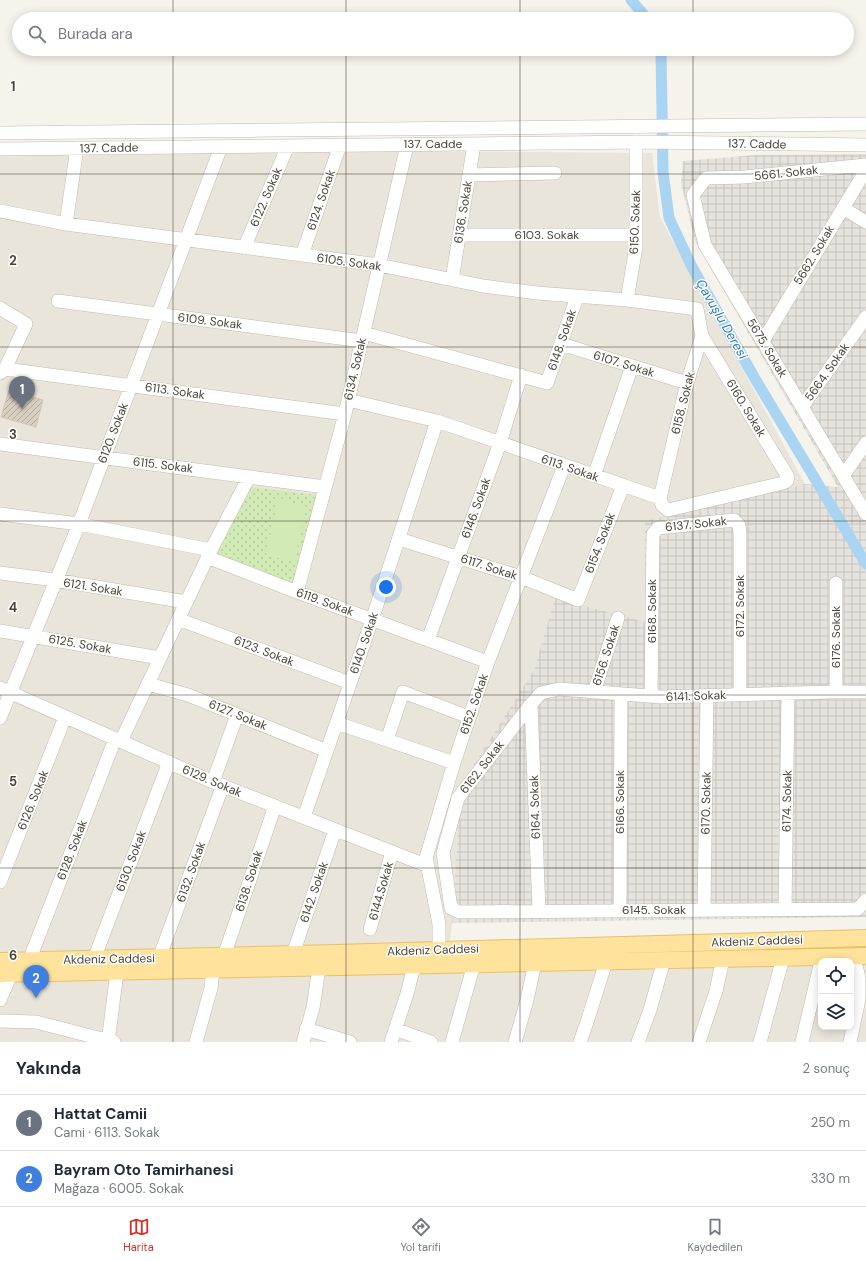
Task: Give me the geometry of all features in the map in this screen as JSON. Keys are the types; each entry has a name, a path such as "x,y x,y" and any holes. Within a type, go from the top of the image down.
{"main road":[{"name":"Akdeniz Caddesi","path":"5,974 414,966 475,957 866,938"},
{"name":"Akdeniz Caddesi","path":"0,962 439,950 475,957 535,963 859,956"}],"street":[{"name":"137. Cadde","path":"0,133 866,124"},
{"name":"137. Cadde","path":"0,149 640,142 866,145"},
{"name":"6150. Sokak","path":"627,300 636,247 640,142"},
{"name":"6136. Sokak","path":"452,280 474,144"},
{"name":"6124. Sokak","path":"302,255 340,145"},
{"name":"6134. Sokak","path":"296,592 345,414 407,145"},
{"name":"6122. Sokak","path":"244,248 288,146"},
{"name":"6120. Sokak","path":"0,718 5,690 33,635 79,524 221,147"},
{"path":"66,224 77,148"},
{"name":"5661. Sokak","path":"706,178 744,177 866,165"},
{"name":"5662. Sokak","path":"763,341 866,170"},
{"path":"469,175 555,173"},
{"name":"5675. Sokak","path":"706,178 693,195 705,245 866,514"},
{"path":"843,208 866,222"},
{"name":"6105. Sokak","path":"0,211 66,224 379,265 483,286 529,292 627,300 697,309"},
{"name":"6103. Sokak","path":"459,235 636,235"},
{"name":"6148. Sokak","path":"548,383 577,296"},
{"name":"6109. Sokak","path":"58,301 158,315 363,336 548,383"},
{"path":"0,308 26,324 2,371"},
{"name":"6158. Sokak","path":"660,498 688,383 702,336 697,309"},
{"name":"5664. Sokak","path":"802,407 866,317"},
{"name":"6160. Sokak","path":"702,336 788,477 786,481"},
{"name":"6107. Sokak","path":"561,344 688,383"},
{"path":"594,476 632,366"},
{"name":"6113. Sokak","path":"2,371 131,385 345,414"},
{"name":"6146. Sokak","path":"428,640 500,443 521,375"},
{"name":"6113. Sokak","path":"348,400 437,421 660,498 662,505 668,510 783,483 786,481"},
{"name":"6140. Sokak","path":"304,818 372,620 437,421"},
{"name":"6115. Sokak","path":"0,444 325,487"},
{"path":"843,476 866,444"},
{"name":"6152. Sokak","path":"439,950 439,924 426,858 454,763 488,662 564,466"},
{"name":"6128. Sokak","path":"29,961 118,740 148,684 209,553 249,477"},
{"name":"6154. Sokak","path":"578,600 623,486"},
{"name":"6119. Sokak","path":"0,514 79,524 209,553 296,592 488,662"},
{"name":"6137. Sokak","path":"658,528 734,520"},
{"name":"6172. Sokak","path":"734,520 739,525 740,533 740,694"},
{"name":"6168. Sokak","path":"651,696 653,534 658,528"},
{"name":"6117. Sokak","path":"399,539 521,577 578,600"},
{"name":"6121. Sokak","path":"0,573 56,580 186,602"},
{"name":"6176. Sokak","path":"836,583 836,692"},
{"name":"6156. Sokak","path":"594,692 618,618"},
{"name":"6123. Sokak","path":"178,619 350,683"},
{"name":"6125. Sokak","path":"0,631 33,635 160,658"},
{"name":"6127. Sokak","path":"148,684 188,695 327,752"},
{"name":"6141. Sokak","path":"531,704 541,693 559,689 651,696 866,692"},
{"name":"6129. Sokak","path":"5,690 218,783 428,866"},
{"path":"387,740 403,692 469,717"},
{"name":"6174. Sokak","path":"786,910 788,693"},
{"name":"6166. Sokak","path":"620,911 621,694"},
{"name":"6170. Sokak","path":"704,910 707,695"},
{"name":"6162. Sokak","path":"451,908 444,853 458,798 531,704"},
{"name":"6164. Sokak","path":"531,704 539,911"},
{"name":"6132. Sokak","path":"159,958 218,783 236,715"},
{"name":"6126. Sokak","path":"0,882 65,717"},
{"path":"337,723 454,763"},
{"name":"6130. Sokak","path":"94,959 169,762"},
{"name":"6138. Sokak","path":"224,956 274,806"},
{"name":"6142. Sokak","path":"293,954 335,830"},
{"name":"6144.Sokak","path":"370,929 392,852"},
{"name":"6145. Sokak","path":"451,908 459,912 786,910 862,905"},
{"path":"850,1042 859,1000 859,956"},
{"path":"452,1042 475,957"},
{"path":"802,1042 822,957"},
{"path":"760,1042 783,958"},
{"path":"699,1042 716,991 723,959"},
{"path":"638,1042 650,1010 664,960"},
{"path":"580,1042 606,962"},
{"path":"515,1042 527,1000 535,963"},
{"path":"391,1042 407,994 414,966"},
{"path":"319,968 313,1008 305,1036 350,1042"},
{"path":"196,1042 211,988 213,970"},
{"path":"0,1020 36,1022 110,1042 117,972"},
{"path":"0,1000 5,974"},
{"path":"395,1029 431,1042"}],"shaded area":[{"path":"432,151 652,153 660,217 805,484 645,521 646,623 555,598 534,670 461,785 452,923 447,969 818,965 818,1030 854,1030 854,964 866,964 866,1042 0,1042 0,155"},
{"path":"866,154 866,917 452,923 461,785 534,670 555,598 645,622 645,521 805,484 838,487 695,241 681,183 683,161 756,155"}],"green space":[{"path":"250,487 317,495 294,587 216,555"},
{"path":"278,499 307,507 294,562 266,555"}],"building":[{"path":"9,390 43,400 36,427 1,417"}],"waterway":[{"name":"Çavuşlu Deresi","path":"631,0 641,12"},
{"name":"Çavuşlu Deresi","path":"661,56 663,172 669,218 692,267 754,377 866,564"}],"place":[{"name":"Hattat Camii","path":"22,409"},
{"name":"Bayram Oto Tamirhanesi","path":"36,998"}]}
